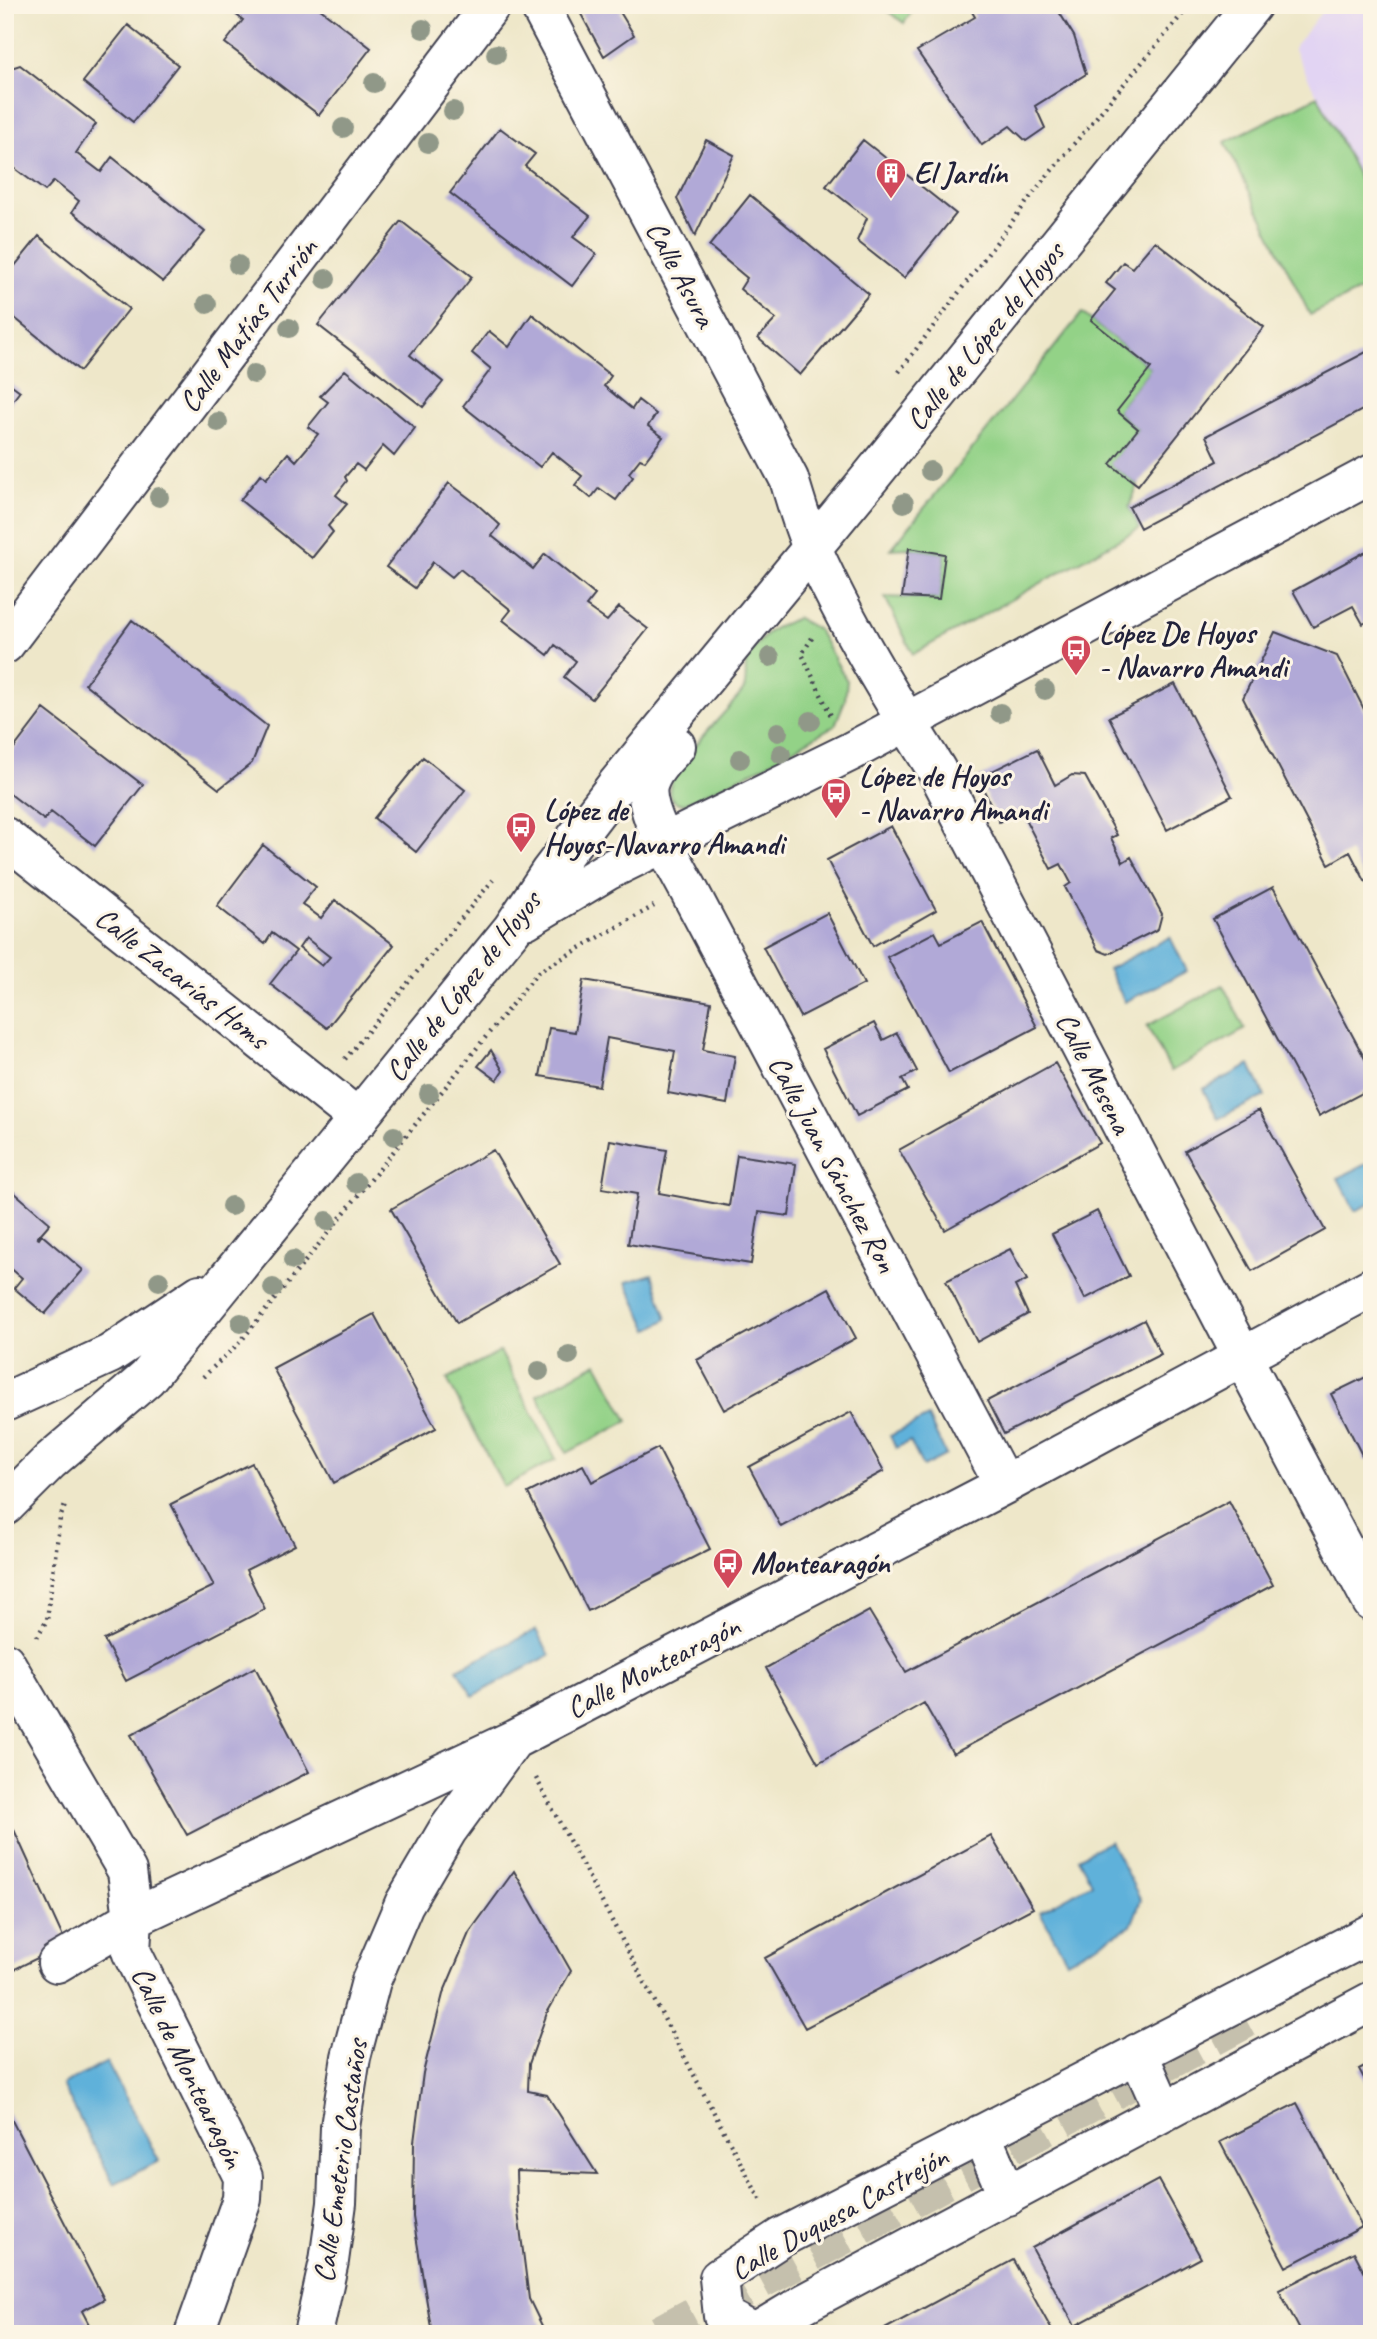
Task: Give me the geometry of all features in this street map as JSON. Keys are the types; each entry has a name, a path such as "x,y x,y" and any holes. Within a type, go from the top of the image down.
{"street":[{"name":"Calle Matías Turrión","path":"5,644 491,5"},
{"name":"Calle Asura","path":"539,5 789,479 812,548"},
{"name":"Calle de López de Hoyos","path":"5,1506 50,1461 147,1378 512,929 550,872 618,783 717,665 1252,5"},
{"path":"512,929 581,885 850,752 1372,474"},
{"name":"Calle Mesena","path":"812,548 841,606 936,769 1241,1356 1372,1601"},
{"name":"Calle de López de Hoyos","path":"664,842 650,811 648,787 654,772 700,717 709,701 717,665"},
{"name":"Calle Zacarías Homs","path":"5,838 359,1118"},
{"name":"Calle Juan Sánchez Ron","path":"664,842 1004,1485"},
{"name":"Calle de López de Hoyos","path":"5,1402 110,1354 233,1271"},
{"name":"Calle Montearagón","path":"57,1963 133,1919 515,1739 1004,1485 1372,1287"},
{"path":"18,1654 127,1871 133,1919"},
{"name":"Calle Emeterio Castaños","path":"313,2333 329,2261 337,2203 340,2127 351,2057 371,1981 404,1904 441,1841 515,1739"},
{"name":"Calle de Montearagón","path":"133,1919 131,1951 139,1972 243,2177 242,2199 194,2334"},
{"name":"Calle Duquesa Castrejón","path":"1372,1933 780,2238 719,2278 723,2316 755,2334 806,2303 1372,2001"},
{"path":"1292,1974 1321,2028"},
{"path":"1138,2053 1164,2112"},
{"name":"Calle Duquesa Castrejón","path":"981,2134 1008,2196"}],"path":[{"path":"897,375 1038,187 1190,5"},
{"path":"197,1383 242,1341 538,972 662,901 673,907 692,896"},
{"path":"18,1654 47,1619 60,1518 70,1494"},
{"path":"515,1739 780,2238"}],"shaded area":[{"path":"1327,5 1372,5 1372,204 1293,48"}],"green space":[{"path":"879,5 916,5 904,23"},
{"path":"1318,96 1372,204 1372,285 1310,315 1225,142"},
{"path":"1082,313 1151,368 1117,411 1138,429 1111,464 1138,485 1129,507 1140,528 913,654 885,597 939,599 945,554 909,548 891,549"},
{"path":"797,618 818,630 847,681 845,700 835,725 762,767 684,804 671,798 670,786 678,769 744,689 746,662 750,654 773,629"},
{"path":"1223,985 1245,1029 1171,1071 1147,1026"},
{"path":"500,1351 556,1459 504,1487 447,1379"},
{"path":"597,1363 628,1421 567,1453 537,1395"}],"water":[{"path":"1170,937 1187,971 1125,1002 1108,969"},
{"path":"1250,1065 1265,1096 1218,1119 1203,1089"},
{"path":"1372,1161 1372,1203 1355,1211 1338,1178"},
{"path":"652,1274 667,1319 649,1330 626,1282"},
{"path":"928,1417 946,1455 923,1467 910,1441 896,1448 890,1436"},
{"path":"536,1630 550,1655 473,1696 457,1669"},
{"path":"1110,1841 1141,1900 1131,1926 1067,1961 1040,1912 1092,1883 1078,1858"},
{"path":"107,2062 159,2161 114,2184 62,2085"}],"building":[{"path":"223,5 315,5 371,48 319,115 225,43 243,20"},
{"path":"576,5 623,5 625,8 620,12 634,35 604,56"},
{"path":"968,5 1051,5 1059,12 1074,36 1086,74 1035,106 1045,128 1026,141 1010,126 982,145 917,51 975,17"},
{"path":"128,25 178,65 133,122 83,82"},
{"path":"20,65 96,124 76,153 101,172 112,157 205,232 163,282 72,212 79,201 54,181 45,191 5,161 5,70"},
{"path":"500,128 535,154 525,166 590,216 573,237 596,254 572,286 450,193"},
{"path":"706,140 734,155 695,236 677,199"},
{"name":"El Jardín","path":"863,140 956,214 904,278 857,241 867,218 826,186"},
{"path":"750,195 869,294 800,375 758,338 776,319 740,289 747,278 709,246"},
{"path":"401,221 472,277 410,355 443,382 423,407 318,325"},
{"path":"39,236 129,309 80,371 5,310 5,278"},
{"path":"1155,241 1264,327 1138,485 1110,464 1138,429 1117,411 1151,368 1091,320 1115,290 1106,283 1123,262 1132,268"},
{"path":"532,314 611,376 604,386 632,409 638,400 656,414 648,426 663,437 645,461 640,459 629,473 633,477 616,500 599,488 591,498 575,485 582,476 552,452 540,467 463,406 491,369 472,353 489,331 509,347"},
{"path":"1372,349 1372,405 1140,528 1129,507 1218,461 1206,436"},
{"path":"345,370 415,428 394,456 383,446 364,470 356,464 345,477 347,481 336,495 347,504 328,526 333,532 312,558 240,500 261,474 266,479 288,453 296,461 307,448 318,434 308,427 328,402 320,396"},
{"path":"5,380 20,391 5,411"},
{"path":"449,483 500,525 492,536 533,569 545,554 595,595 586,606 607,621 619,607 648,629 592,699 564,677 576,661 555,645 548,655 503,620 511,610 460,569 452,577 433,562 415,588 386,567"},
{"path":"909,548 945,554 939,599 902,597"},
{"path":"1372,548 1372,619 1363,624 1353,606 1313,627 1293,591"},
{"path":"132,620 267,726 252,763 219,789 85,684"},
{"path":"1275,632 1337,656 1372,725 1372,884 1365,881 1350,852 1329,864 1243,698"},
{"path":"1175,684 1232,796 1167,830 1109,717"},
{"path":"44,709 143,785 95,846 51,812 44,820 5,790 5,760"},
{"path":"1037,749 1055,785 1072,775 1085,776 1117,835 1111,838 1123,862 1131,857 1162,914 1158,929 1108,954 1098,950 1065,887 1071,883 1061,864 1051,869 1021,811 999,822 978,778"},
{"path":"423,757 465,790 416,852 374,818"},
{"path":"891,826 936,910 873,946 827,860"},
{"path":"263,845 316,887 302,904 321,918 335,900 394,945 327,1028 270,984 296,951 272,933 265,944 217,906","holes":["306,938 330,957 322,966 299,948"]},
{"path":"1273,887 1372,1072 1372,1088 1319,1116 1213,919"},
{"path":"827,913 864,984 800,1017 763,947"},
{"path":"982,922 1037,1027 949,1073 887,957 935,932 941,943"},
{"path":"584,980 711,1002 703,1050 735,1056 727,1104 668,1093 675,1051 607,1038 599,1086 540,1076 549,1028 575,1032"},
{"path":"874,1023 883,1040 897,1033 917,1071 902,1079 908,1090 857,1116 823,1049"},
{"path":"491,1050 503,1071 497,1080 478,1066"},
{"path":"1055,1063 1100,1143 945,1230 899,1150"},
{"path":"1259,1110 1325,1230 1252,1271 1185,1151"},
{"path":"610,1140 667,1150 659,1193 729,1206 737,1155 796,1164 789,1216 759,1212 751,1264 628,1244 637,1194 602,1188"},
{"path":"493,1150 560,1264 457,1323 391,1209"},
{"path":"8,1187 50,1223 37,1238 42,1235 83,1270 45,1314 14,1288 22,1278 8,1266 5,1269 5,1190"},
{"path":"1097,1211 1129,1276 1085,1299 1052,1234"},
{"path":"1010,1249 1027,1280 1015,1286 1028,1314 977,1342 946,1281"},
{"path":"829,1288 856,1338 724,1410 697,1360"},
{"path":"374,1314 436,1428 334,1483 273,1368"},
{"path":"1144,1320 1161,1354 1004,1434 987,1401"},
{"path":"1372,1374 1372,1457 1365,1461 1331,1394"},
{"path":"851,1412 884,1471 781,1527 749,1467"},
{"path":"658,1448 710,1549 588,1611 528,1493 583,1465 592,1482"},
{"path":"252,1463 295,1545 246,1570 265,1609 126,1681 104,1640 214,1586 171,1504"},
{"path":"1229,1501 1273,1585 953,1754 924,1703 818,1763 766,1668 869,1611 906,1672"},
{"path":"255,1667 309,1772 187,1835 131,1735"},
{"path":"5,1810 66,1944 5,1974"},
{"path":"991,1836 1033,1908 805,2028 765,1958"},
{"path":"514,1871 571,1971 547,2013 529,2064 528,2091 547,2095 597,2174 516,2171 517,2204 529,2299 546,2334 432,2334 413,2217 414,2142 423,2073 443,1994 469,1933"},
{"path":"1372,2062 1372,2093 1359,2069"},
{"path":"1297,2103 1362,2227 1286,2267 1220,2142"},
{"path":"5,2107 104,2299 82,2311 94,2334 5,2334"},
{"path":"1158,2180 1201,2258 1075,2326 1032,2248"},
{"path":"1354,2252 1372,2287 1372,2334 1302,2334 1279,2290"},
{"path":"1013,2260 1054,2334 885,2334 883,2330"}],"tunnel":[{"path":"660,2334 1250,2017"}],"place":[{"name":"El Jardín","path":"891,200"},
{"name":"López De Hoyos - Navarro Amandi","path":"1076,677"},
{"name":"López de Hoyos - Navarro Amandi","path":"836,820"},
{"name":"López de Hoyos-Navarro Amandi","path":"521,854"},
{"name":"Montearagón","path":"728,1590"}]}
